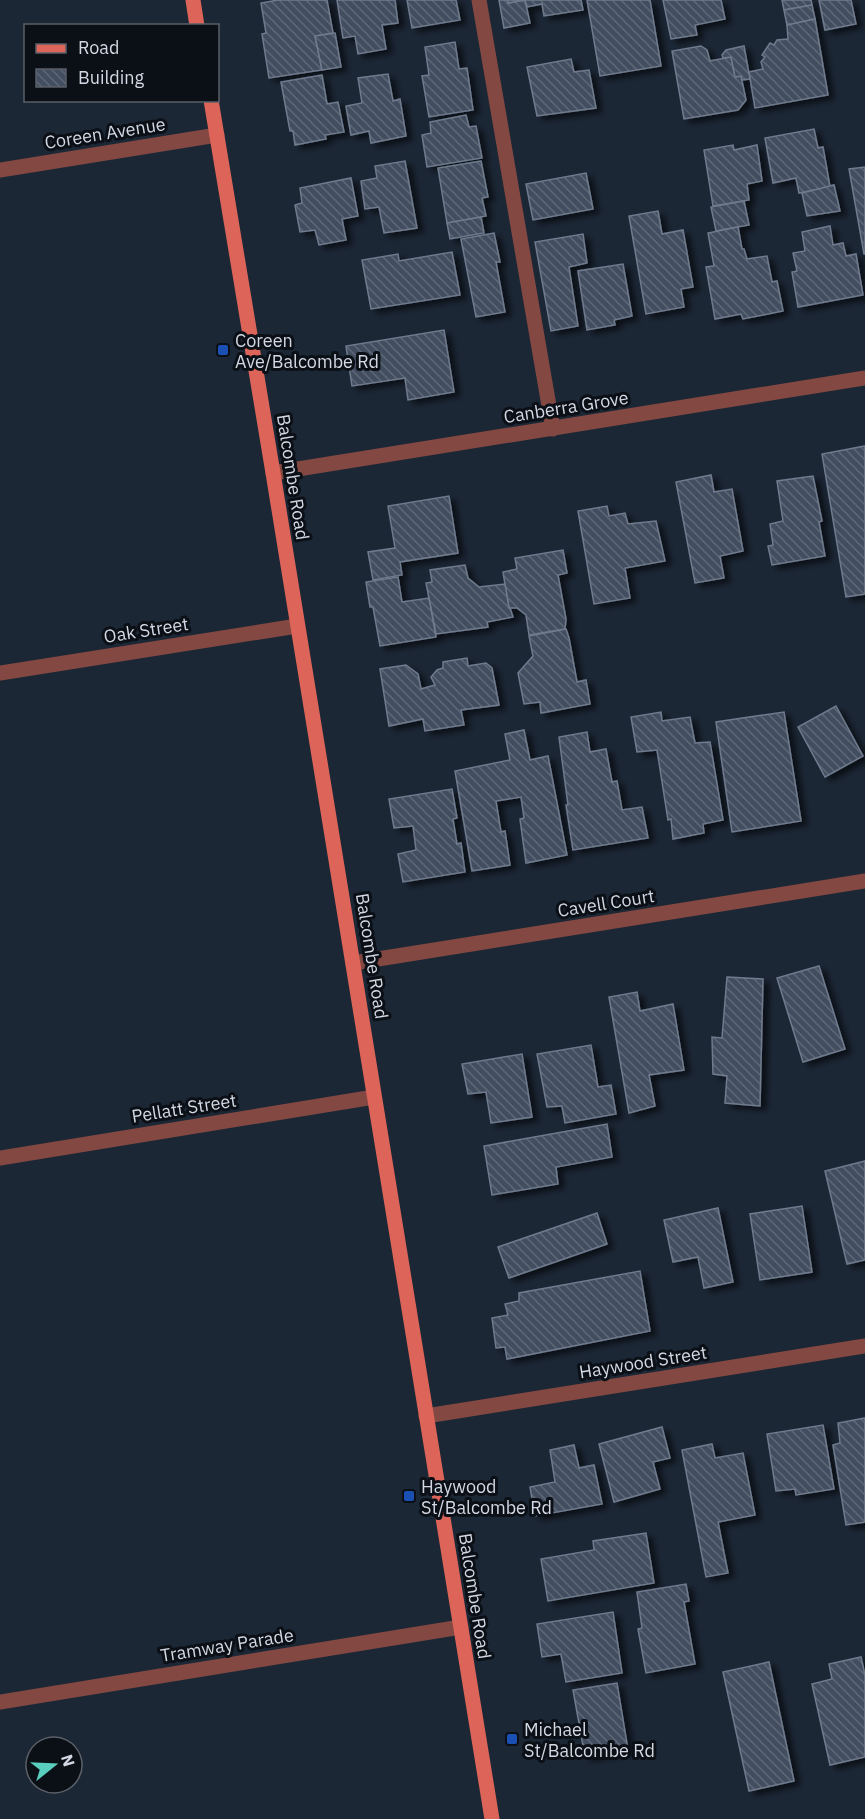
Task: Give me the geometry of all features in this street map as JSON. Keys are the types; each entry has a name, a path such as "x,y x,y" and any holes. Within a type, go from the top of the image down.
{"main road":[{"path":"193,0 197,24"},
{"name":"Balcombe Road","path":"211,102 492,1819"}],"street":[{"path":"479,0 553,429"},
{"name":"Coreen Avenue","path":"0,170 217,135"},
{"name":"Canberra Grove","path":"273,474 865,378"},
{"name":"Oak Street","path":"0,673 297,626"},
{"name":"Cavell Court","path":"353,963 865,881"},
{"name":"Pellatt Street","path":"0,1158 374,1096"},
{"name":"Haywood Street","path":"426,1416 865,1346"},
{"name":"Tramway Parade","path":"0,1702 461,1627"}],"building":[{"path":"278,0 327,0 333,33 315,36 322,70 269,78 262,34 266,33 261,3"},
{"path":"337,0 395,0 398,23 382,25 386,49 358,54 355,36 343,38"},
{"path":"407,0 456,0 460,20 412,28"},
{"path":"499,0 508,0 508,3 525,0 530,23 504,28"},
{"path":"508,0 525,0 508,3"},
{"path":"525,0 581,0 583,10 544,16 542,4 527,7"},
{"path":"587,0 650,0 661,66 600,76"},
{"path":"663,0 721,0 725,19 695,25 697,35 671,39"},
{"path":"782,0 811,0 812,5 784,10"},
{"path":"819,0 851,0 856,24 825,30"},
{"path":"812,5 815,19 787,25 784,10"},
{"path":"815,19 828,95 755,108 749,72 763,69 761,62 765,57 762,55 770,43 774,45 777,40 788,39 787,25"},
{"path":"335,33 341,67 322,70 315,36"},
{"path":"455,42 459,69 467,68 473,110 429,117 422,76 429,75 425,47"},
{"path":"701,46 707,50 710,61 731,57 735,77 741,76 746,100 738,110 684,119 672,51"},
{"path":"744,46 750,79 742,80 741,76 735,77 731,57 723,58 722,55 726,50"},
{"path":"571,59 574,72 589,70 596,108 537,116 527,67"},
{"path":"388,74 393,101 400,99 406,136 371,143 369,131 351,135 346,106 362,103 358,78"},
{"path":"322,75 327,104 338,102 344,132 325,135 326,139 295,145 293,131 290,131 281,82"},
{"path":"466,115 469,127 476,126 482,158 427,167 422,135 431,133 430,122"},
{"path":"814,129 818,148 823,147 830,187 799,193 796,178 773,183 765,138"},
{"path":"733,145 734,150 757,145 762,181 747,184 749,200 713,206 704,150"},
{"path":"405,161 417,228 384,233 379,207 365,209 361,181 377,178 375,166"},
{"path":"481,161 488,197 482,198 486,216 447,223 438,168"},
{"path":"865,167 865,254 864,254 849,169"},
{"path":"586,173 593,209 533,220 526,184"},
{"path":"351,178 358,216 342,219 346,240 319,245 315,230 300,232 295,205 302,203 300,188"},
{"path":"834,185 840,211 807,216 802,193"},
{"path":"744,201 749,225 716,231 711,207"},
{"path":"658,211 662,234 683,230 693,287 681,289 684,307 646,314 629,216"},
{"path":"481,217 484,233 450,239 447,223"},
{"path":"830,226 833,245 843,243 846,256 856,254 863,295 798,307 792,272 797,271 793,253 805,251 802,232"},
{"path":"738,227 742,249 747,259 767,256 772,282 777,281 783,311 743,319 741,314 715,319 706,267 714,266 708,233"},
{"path":"494,233 500,262 496,262 505,312 476,317 461,239"},
{"path":"583,234 587,263 569,267 578,326 551,331 535,242"},
{"path":"452,252 460,295 371,309 362,260 398,254 399,261"},
{"path":"623,264 632,316 614,320 615,325 587,330 578,271"},
{"path":"444,330 454,392 408,400 405,378 352,386 346,346"},
{"path":"865,446 865,594 846,597 822,454"},
{"path":"711,475 714,492 732,489 743,551 720,556 724,578 695,583 676,482"},
{"path":"813,476 822,521 819,522 825,556 772,565 768,546 773,545 770,524 783,521 777,481"},
{"path":"449,496 458,553 400,562 402,575 373,580 368,552 395,548 388,506"},
{"path":"607,506 609,516 625,513 628,524 656,521 665,561 625,568 630,598 594,604 578,511"},
{"path":"563,550 567,573 558,575 566,619 565,629 529,635 526,615 517,608 509,608 503,572 517,569 515,558"},
{"path":"465,565 468,578 479,587 505,584 513,617 487,622 488,627 436,634 426,583 432,582 430,570"},
{"path":"398,577 402,602 429,598 436,637 380,646 366,582"},
{"path":"566,629 577,682 586,680 590,704 541,713 540,702 524,704 518,673 533,656 529,636"},
{"path":"467,658 468,666 486,663 492,668 499,705 461,710 464,725 425,731 423,719 389,726 380,669 406,665 418,674 421,689 435,685 431,677 437,670 443,668 443,662"},
{"path":"836,706 863,756 825,777 798,727"},
{"path":"661,712 662,721 690,717 695,743 710,742 723,820 703,824 704,833 673,839 657,750 637,752 631,717"},
{"path":"784,712 801,821 732,832 716,722"},
{"path":"524,730 530,760 548,756 567,855 526,863 520,819 524,818 521,797 496,801 501,832 505,831 510,865 472,871 455,771 510,760 505,734"},
{"path":"587,732 590,752 606,749 612,782 617,781 622,810 642,807 648,838 573,850 559,737"},
{"path":"452,789 457,818 453,819 457,844 461,843 465,872 403,882 398,854 416,850 413,826 394,828 389,799"},
{"path":"819,966 845,1049 803,1062 777,978"},
{"path":"727,977 763,979 760,1106 725,1103 727,1076 713,1074 712,1037 722,1038"},
{"path":"637,992 640,1011 673,1004 684,1070 649,1075 655,1106 629,1113 609,997"},
{"path":"591,1045 598,1087 611,1085 616,1114 565,1123 562,1106 547,1107 537,1054"},
{"path":"522,1054 532,1117 491,1123 486,1092 468,1094 462,1064"},
{"path":"607,1124 612,1157 556,1167 558,1184 492,1195 484,1146"},
{"path":"865,1161 865,1260 847,1264 825,1171"},
{"path":"802,1206 812,1272 760,1280 750,1214"},
{"path":"718,1208 733,1282 704,1288 698,1257 673,1262 664,1220"},
{"path":"597,1213 607,1244 509,1278 498,1247"},
{"path":"640,1271 650,1331 507,1359 505,1347 496,1348 492,1318 508,1315 505,1304 519,1301 519,1293"},
{"path":"865,1418 865,1522 846,1525 833,1445 840,1443 838,1423"},
{"path":"823,1425 834,1489 796,1495 795,1489 776,1491 767,1434"},
{"path":"662,1427 670,1458 653,1462 660,1489 614,1502 599,1444"},
{"path":"712,1444 715,1458 743,1453 755,1515 718,1522 728,1573 706,1577 682,1450"},
{"path":"574,1445 579,1468 594,1465 602,1504 535,1516 530,1487 555,1482 550,1450"},
{"path":"646,1533 654,1583 548,1601 541,1559 594,1550 593,1541"},
{"path":"686,1584 689,1601 684,1602 695,1664 646,1673 638,1629 642,1628 637,1592"},
{"path":"613,1612 622,1673 566,1682 561,1654 542,1657 537,1624"},
{"path":"861,1657 865,1675 865,1757 830,1765 812,1684 832,1679 829,1664"},
{"path":"769,1662 794,1781 749,1791 723,1672"},
{"path":"617,1683 628,1750 585,1757 573,1690"}],"place":[{"name":"Coreen Ave/Balcombe Rd","path":"223,350"},
{"name":"Haywood St/Balcombe Rd","path":"409,1496"},
{"name":"Michael St/Balcombe Rd","path":"512,1739"}]}
